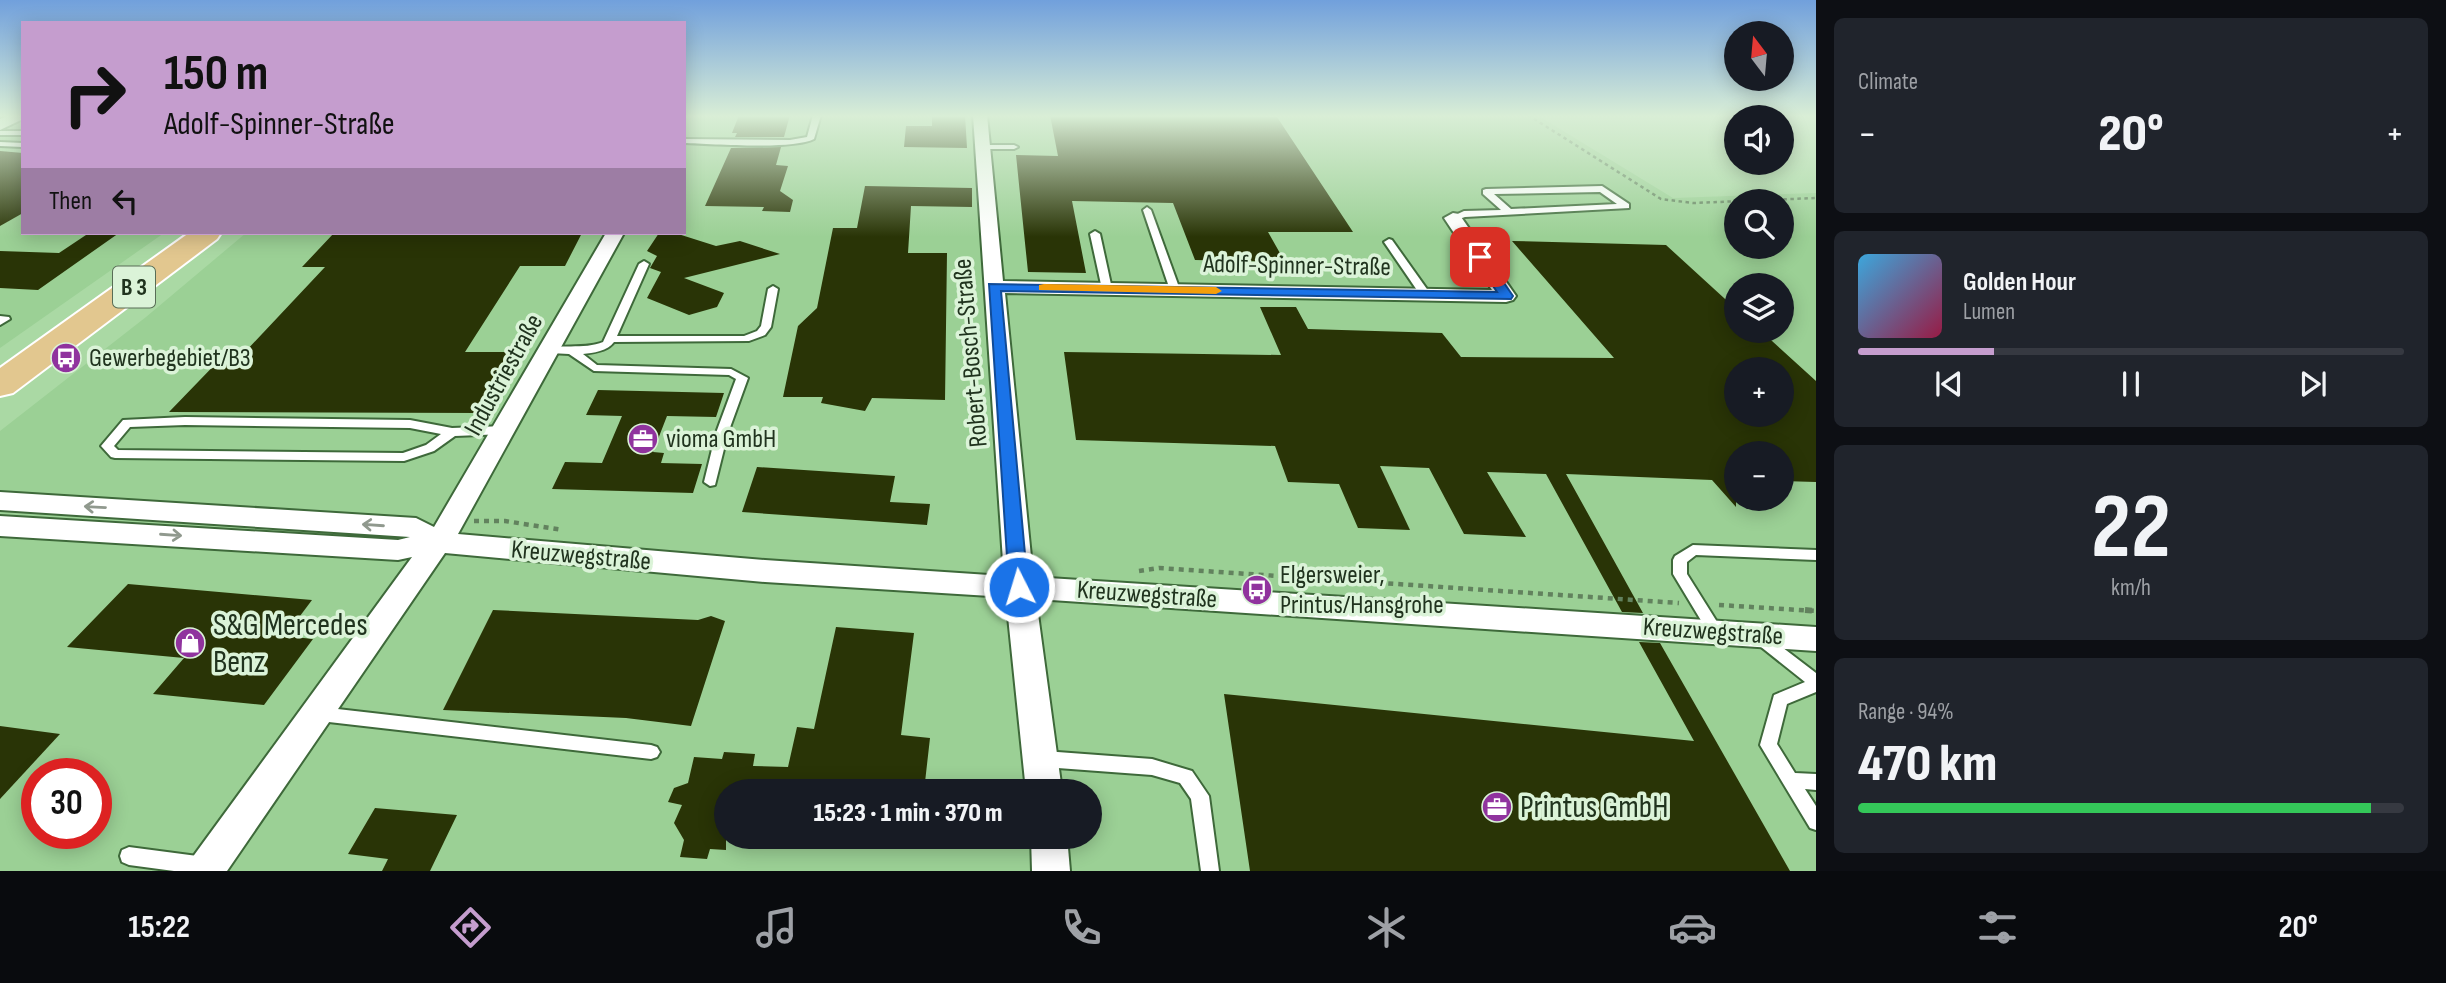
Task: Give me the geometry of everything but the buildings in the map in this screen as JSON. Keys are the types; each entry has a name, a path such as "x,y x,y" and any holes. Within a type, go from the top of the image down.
{"main road":[{"name":"B 3","path":"0,384 203,235"}],"street":[{"name":"Robert-Bosch-Straße","path":"983,156 1019,587 1042,779"},
{"name":"Adolf-Spinner-Straße","path":"994,287 1506,296 1453,218"},
{"name":"Industriestraße","path":"206,869 445,530 505,430 561,351 614,235"},
{"name":"Kreuzwegstraße","path":"0,501 445,530 765,571 1816,639"},
{"name":"Kreuzwegstraße","path":"0,526 398,550 445,530"},
{"path":"1050,849 1051,871"}],"lane":[{"path":"1453,218 1464,214 1509,212 1626,206 1602,189 1486,192 1509,212"},
{"path":"1147,210 1175,290"},
{"path":"1095,234 1107,289"},
{"path":"1388,242 1425,294"},
{"path":"561,351 599,349 608,344 644,264"},
{"path":"611,339 727,340 753,337 766,327 773,289"},
{"path":"561,351 594,368 731,372 742,378 722,433 710,482"},
{"path":"452,432 430,448 404,457 115,454 107,446 127,423 185,421 410,424 452,432 505,430"},
{"path":"1716,633 1680,574 1680,559 1693,551 1816,555"},
{"path":"1757,636 1816,683 1780,700 1768,745 1816,821"},
{"path":"316,714 651,752"},
{"path":"1040,759 1152,767 1186,777 1200,796 1210,871"},
{"path":"1790,780 1816,782"},
{"path":"129,856 206,869"}],"path":[{"path":"1592,156 1661,200 1693,203 1816,198"},
{"path":"445,530 505,521 574,531"},
{"path":"1135,572 1159,568 1816,611"}],"shaded area":[{"path":"0,156 21,156 21,235 161,235 0,348"},
{"path":"686,156 1604,156 1673,198 1724,196 1724,259 1794,259 1794,194 1816,193 1816,871 0,871 0,431 146,317 244,235 686,235"}],"slow traffic":[{"path":"1044,288 1216,291"}],"place":[{"name":"Gewerbegebiet/B3","path":"66,358"},
{"name":"vioma GmbH","path":"643,439"},
{"name":"Elgersweier, Printus/Hansgrohe","path":"1257,590"},
{"name":"S&G Mercedes Benz","path":"190,643"},
{"name":"Printus GmbH","path":"1497,807"}],"route":[{"path":"1019,587 994,287 1506,296 1480,257"}]}
